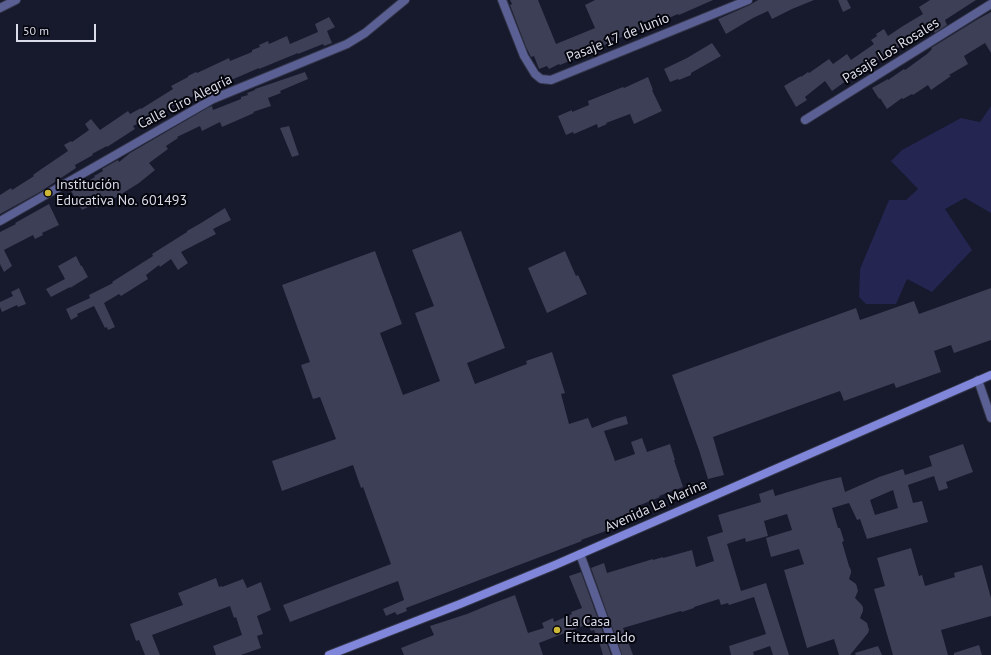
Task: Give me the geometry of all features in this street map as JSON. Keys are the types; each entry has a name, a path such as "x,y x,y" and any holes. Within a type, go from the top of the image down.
{"main road":[{"name":"Avenida La Marina","path":"329,655 460,604 580,554 991,375"}],"street":[{"path":"0,8 16,0"},
{"name":"Calle Ciro Alegría","path":"0,221 213,99 347,44 365,33 405,0"},
{"name":"Pasaje 17 de Junio","path":"502,0 524,56 535,74 541,79 551,80 748,0"},
{"name":"Pasaje Los Rosales","path":"805,120 991,4"},
{"path":"978,380 991,418"},
{"path":"580,554 617,655"}],"shaded area":[{"path":"991,106 991,213 965,198 945,209 972,250 932,292 907,279 896,304 866,304 859,297 860,269 889,200 906,200 918,189 891,161 902,150 961,118 980,122"}],"building":[{"path":"510,0 538,0 556,44 595,28 585,5 595,0 713,0 679,15 678,14 632,32 560,65 559,64 549,69 547,66 539,69 534,56 531,57 526,47 510,5 512,4"},
{"path":"758,0 814,0 772,19 768,11 726,34 718,19"},
{"path":"838,0 847,0 851,8 843,12"},
{"path":"930,0 976,0 945,20 947,25 935,33 932,28 881,58 832,91 825,81 805,97 807,100 796,107 784,86 808,72 809,73 829,59 833,64 847,54 851,60 874,44 871,40 877,36 876,34 884,29 888,36 923,14 919,7"},
{"path":"991,12 991,53 985,43 964,56 968,64 949,75 951,76 931,90 928,85 913,95 912,94 903,99 902,98 887,109 872,88 888,80 904,69 905,70 927,54 932,49 931,48"},
{"path":"329,17 335,27 327,31 332,43 324,46 323,44 298,53 215,87 214,86 133,126 135,129 75,165 76,168 40,192 0,214 0,195 11,188 12,190 34,176 33,175 68,151 64,145 71,141 72,142 89,130 85,124 91,119 100,130 128,111 130,114 141,109 173,89 171,86 196,72 197,73 229,58 230,61 252,52 252,50 260,47 259,45 268,41 269,44 287,36 290,44 318,32 315,24"},
{"path":"712,43 721,56 691,73 691,75 670,82 664,69 687,58"},
{"path":"305,72 308,79 268,98 271,106 253,112 254,113 222,127 220,122 202,131 200,126 177,137 178,138 166,146 168,149 149,163 155,170 139,183 107,203 96,208 94,204 82,210 71,191 95,177 94,176 103,171 102,169 118,160 119,162 130,153 209,107 212,106 213,110 241,99 241,97 248,95 247,93 255,89"},
{"path":"648,77 652,90 662,111 634,124 630,114 606,123 607,124 598,128 597,124 574,134 573,132 566,135 558,116 589,105 588,101 623,87 624,88"},
{"path":"289,126 299,155 292,157 280,128"},
{"path":"49,204 59,225 42,233 43,235 35,239 33,235 4,250 12,266 4,272 0,264 0,232"},
{"path":"225,208 231,220 213,229 216,234 181,252 188,263 178,270 171,259 160,267 159,265 146,275 148,279 121,296 119,294 104,303 115,327 108,330 107,327 105,328 94,306 77,314 78,316 71,320 66,309 90,298 89,295 113,283 112,282 153,256 152,254"},
{"path":"461,231 505,348 467,363 475,384 527,364 526,361 552,352 565,393 561,394 569,424 588,418 592,428 626,416 628,424 604,431 615,461 635,454 631,442 642,438 647,452 670,444 683,487 633,508 636,516 613,525 614,528 406,608 407,611 397,615 395,612 386,616 383,609 404,600 398,581 290,622 283,605 391,564 363,487 361,488 353,465 282,491 272,461 336,439 320,397 313,399 301,365 310,362 282,285 375,251 402,324 380,333 403,395 440,381 415,313 434,306 412,250"},
{"path":"565,251 576,276 578,275 587,294 547,313 528,268"},
{"path":"76,256 88,277 51,297 46,289 65,279 58,266"},
{"path":"19,288 26,304 18,307 17,305 2,312 0,302 13,296 11,292"},
{"path":"991,288 991,340 954,353 951,345 934,351 941,372 896,388 894,383 844,401 840,391 713,437 724,475 708,479 672,375 856,308 860,320 914,301 919,314"},
{"path":"963,444 973,472 946,482 948,488 939,491 934,476 908,485 913,503 922,501 928,522 867,539 860,519 857,520 849,503 832,508 844,541 842,542 851,570 849,579 856,584 858,591 855,598 863,607 860,618 867,623 869,630 850,655 839,655 834,639 807,648 784,570 804,564 799,549 771,557 766,538 792,530 787,514 764,521 768,536 746,542 745,538 727,544 741,591 766,583 789,655 773,655 770,646 753,652 754,655 731,655 729,646 766,634 754,597 729,605 728,603 721,605 719,599 682,612 681,611 623,628 633,655 622,655 591,568 604,563 607,573 653,559 663,558 692,550 696,567 714,561 707,537 723,532 718,515 761,502 759,494 773,489 775,496 841,477 845,492 879,477 903,469 905,475 932,466 929,456","holes":["893,490 898,508 875,515 870,500"]},
{"path":"911,548 919,576 922,575 925,586 955,577 954,573 982,565 991,598 991,616 941,630 948,655 893,655 874,589 885,586 877,558"},
{"path":"581,572 611,655 603,655 597,635 594,630 591,631 588,624 539,643 543,655 404,655 401,648 434,635 430,626 467,614 515,595 528,633 544,628 542,623 553,618 554,622 572,614 571,612 582,608 569,576"},
{"path":"216,578 219,587 243,579 247,588 261,582 271,610 257,616 263,634 257,636 261,648 241,655 216,655 213,646 242,635 236,617 234,618 230,606 152,635 160,655 145,655 139,640 136,641 130,624 183,605 178,593"},
{"path":"979,645 982,655 954,655 954,653"},
{"path":"878,646 882,655 856,655 855,653"}],"place":[{"name":"Institución Educativa No. 601493","path":"48,193"},
{"name":"La Casa Fitzcarraldo","path":"557,630"}]}
